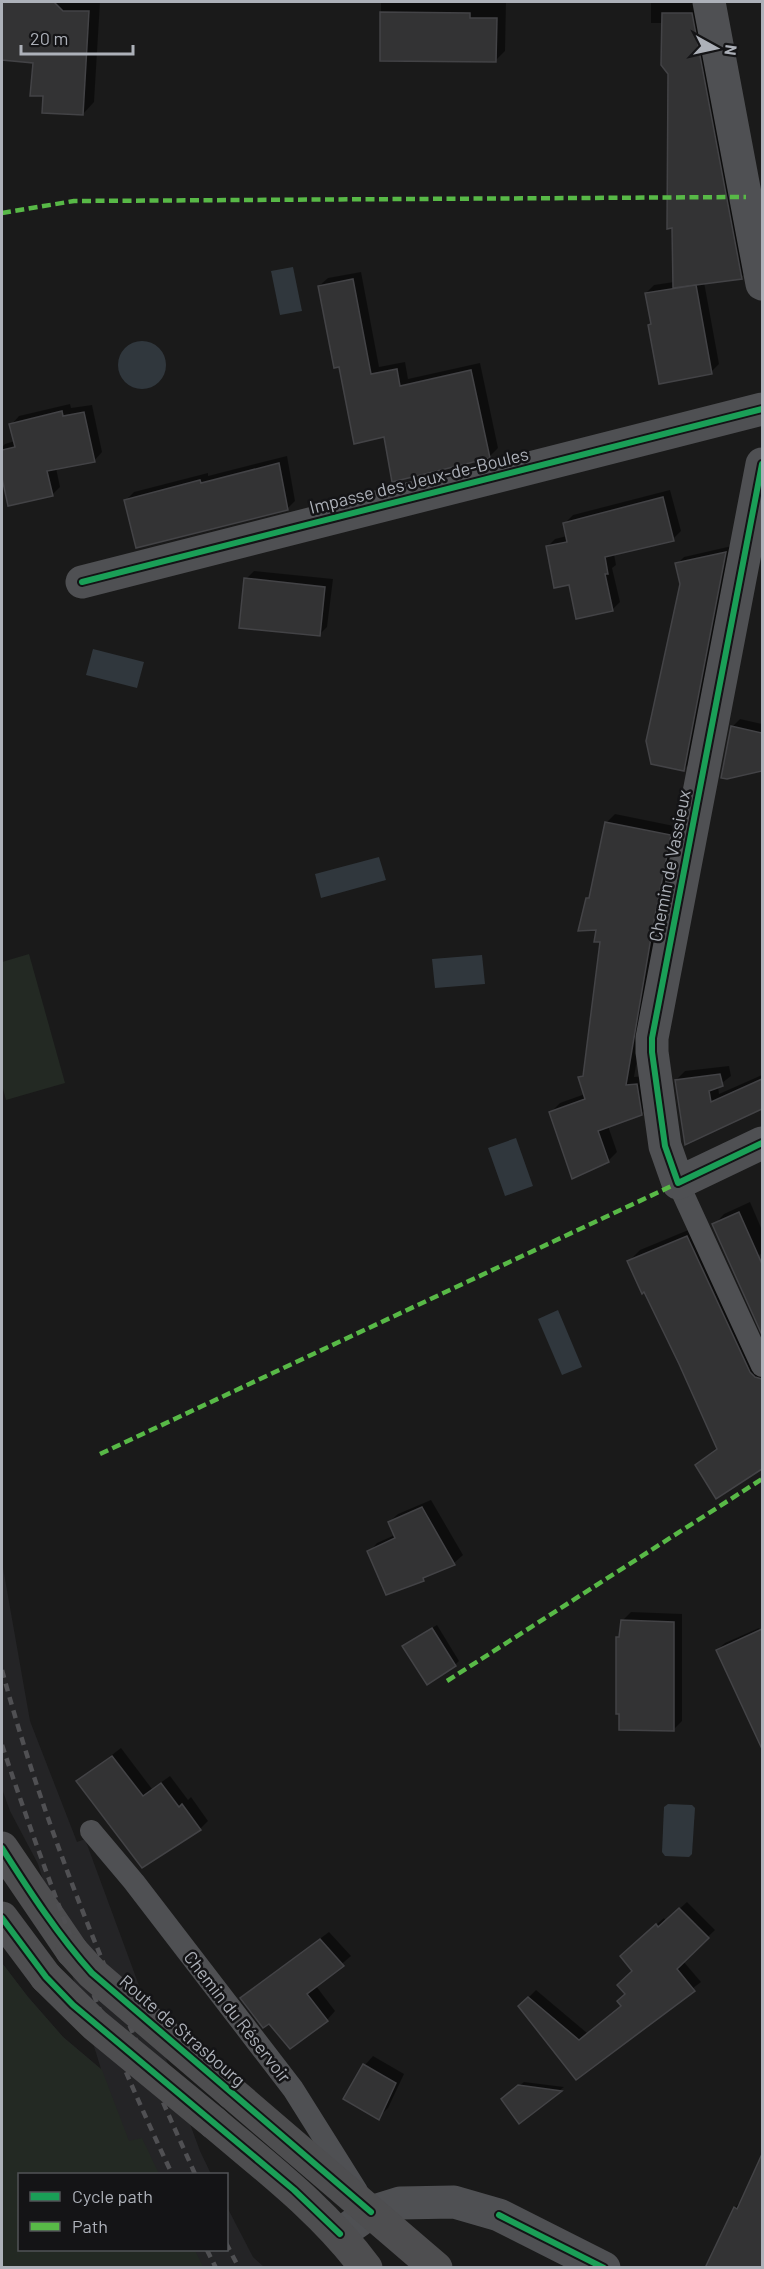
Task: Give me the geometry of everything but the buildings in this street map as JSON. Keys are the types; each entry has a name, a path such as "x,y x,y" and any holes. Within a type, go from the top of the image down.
{"main road":[{"name":"Route de Strasbourg","path":"2,1848 72,1951 93,1973 436,2268"},
{"path":"2,1918 46,1977 95,2025 294,2190 340,2234 366,2268"}],"street":[{"path":"709,2 753,185 762,284"},
{"name":"Impasse des Jeux-de-Boules","path":"82,582 762,410"},
{"name":"Chemin de Vassieux","path":"678,1183 665,1146 652,1065 652,1038 762,464"},
{"path":"678,1183 762,1143"},
{"path":"340,2234 370,2212 400,2203 432,2201 467,2205 499,2215 604,2268"}],"lane":[{"path":"678,1183 762,1366"},
{"name":"Chemin du Réservoir","path":"91,1831 134,1882 293,2089 370,2212"}],"shaded area":[{"path":"293,267 302,311 280,315 271,271"},
{"path":"137,341 147,341 159,348 166,360 166,370 159,382 147,389 137,389 122,378 118,370 118,360 129,345"},
{"path":"93,649 144,662 137,688 86,675"},
{"path":"379,857 386,880 321,898 315,874"},
{"path":"29,954 65,1083 6,1100 2,1085 2,962"},
{"path":"482,955 485,984 435,988 432,959"},
{"path":"516,1138 533,1186 505,1196 488,1148"},
{"path":"558,1310 582,1367 562,1375 538,1319"},
{"path":"2,1562 30,1721 77,1842 85,1839 200,2151 211,2173 18,2173 18,2251 228,2251 228,2209 253,2257 264,2267 2,2267 2,1963 63,2037 101,2069 38,1864 10,1811 2,1789"},
{"path":"668,1804 692,1805 695,1808 692,1854 689,1857 665,1856 662,1852 664,1807"},
{"path":"2,1963 63,2037 102,2070 129,2141 142,2138 159,2173 18,2173 18,2251 195,2251 203,2267 2,2267"}],"railway":[{"path":"2,1670 42,1799 88,1926 195,2173"},
{"path":"2,1745 81,1962 124,2069 172,2173"},
{"path":"228,2247 239,2268"},
{"path":"208,2251 216,2268"}],"marked path":[{"path":"2,213 74,201 746,197"},
{"path":"100,1454 678,1183"},
{"path":"447,1681 762,1479"}],"cycle path":[{"path":"82,582 762,409"},
{"path":"762,464 652,1038 665,1146 678,1183 762,1143"},
{"path":"2,1848 56,1928 92,1973 371,2212"},
{"path":"2,1918 46,1977 73,2005 294,2190 340,2234"},
{"path":"499,2215 604,2268"}]}
